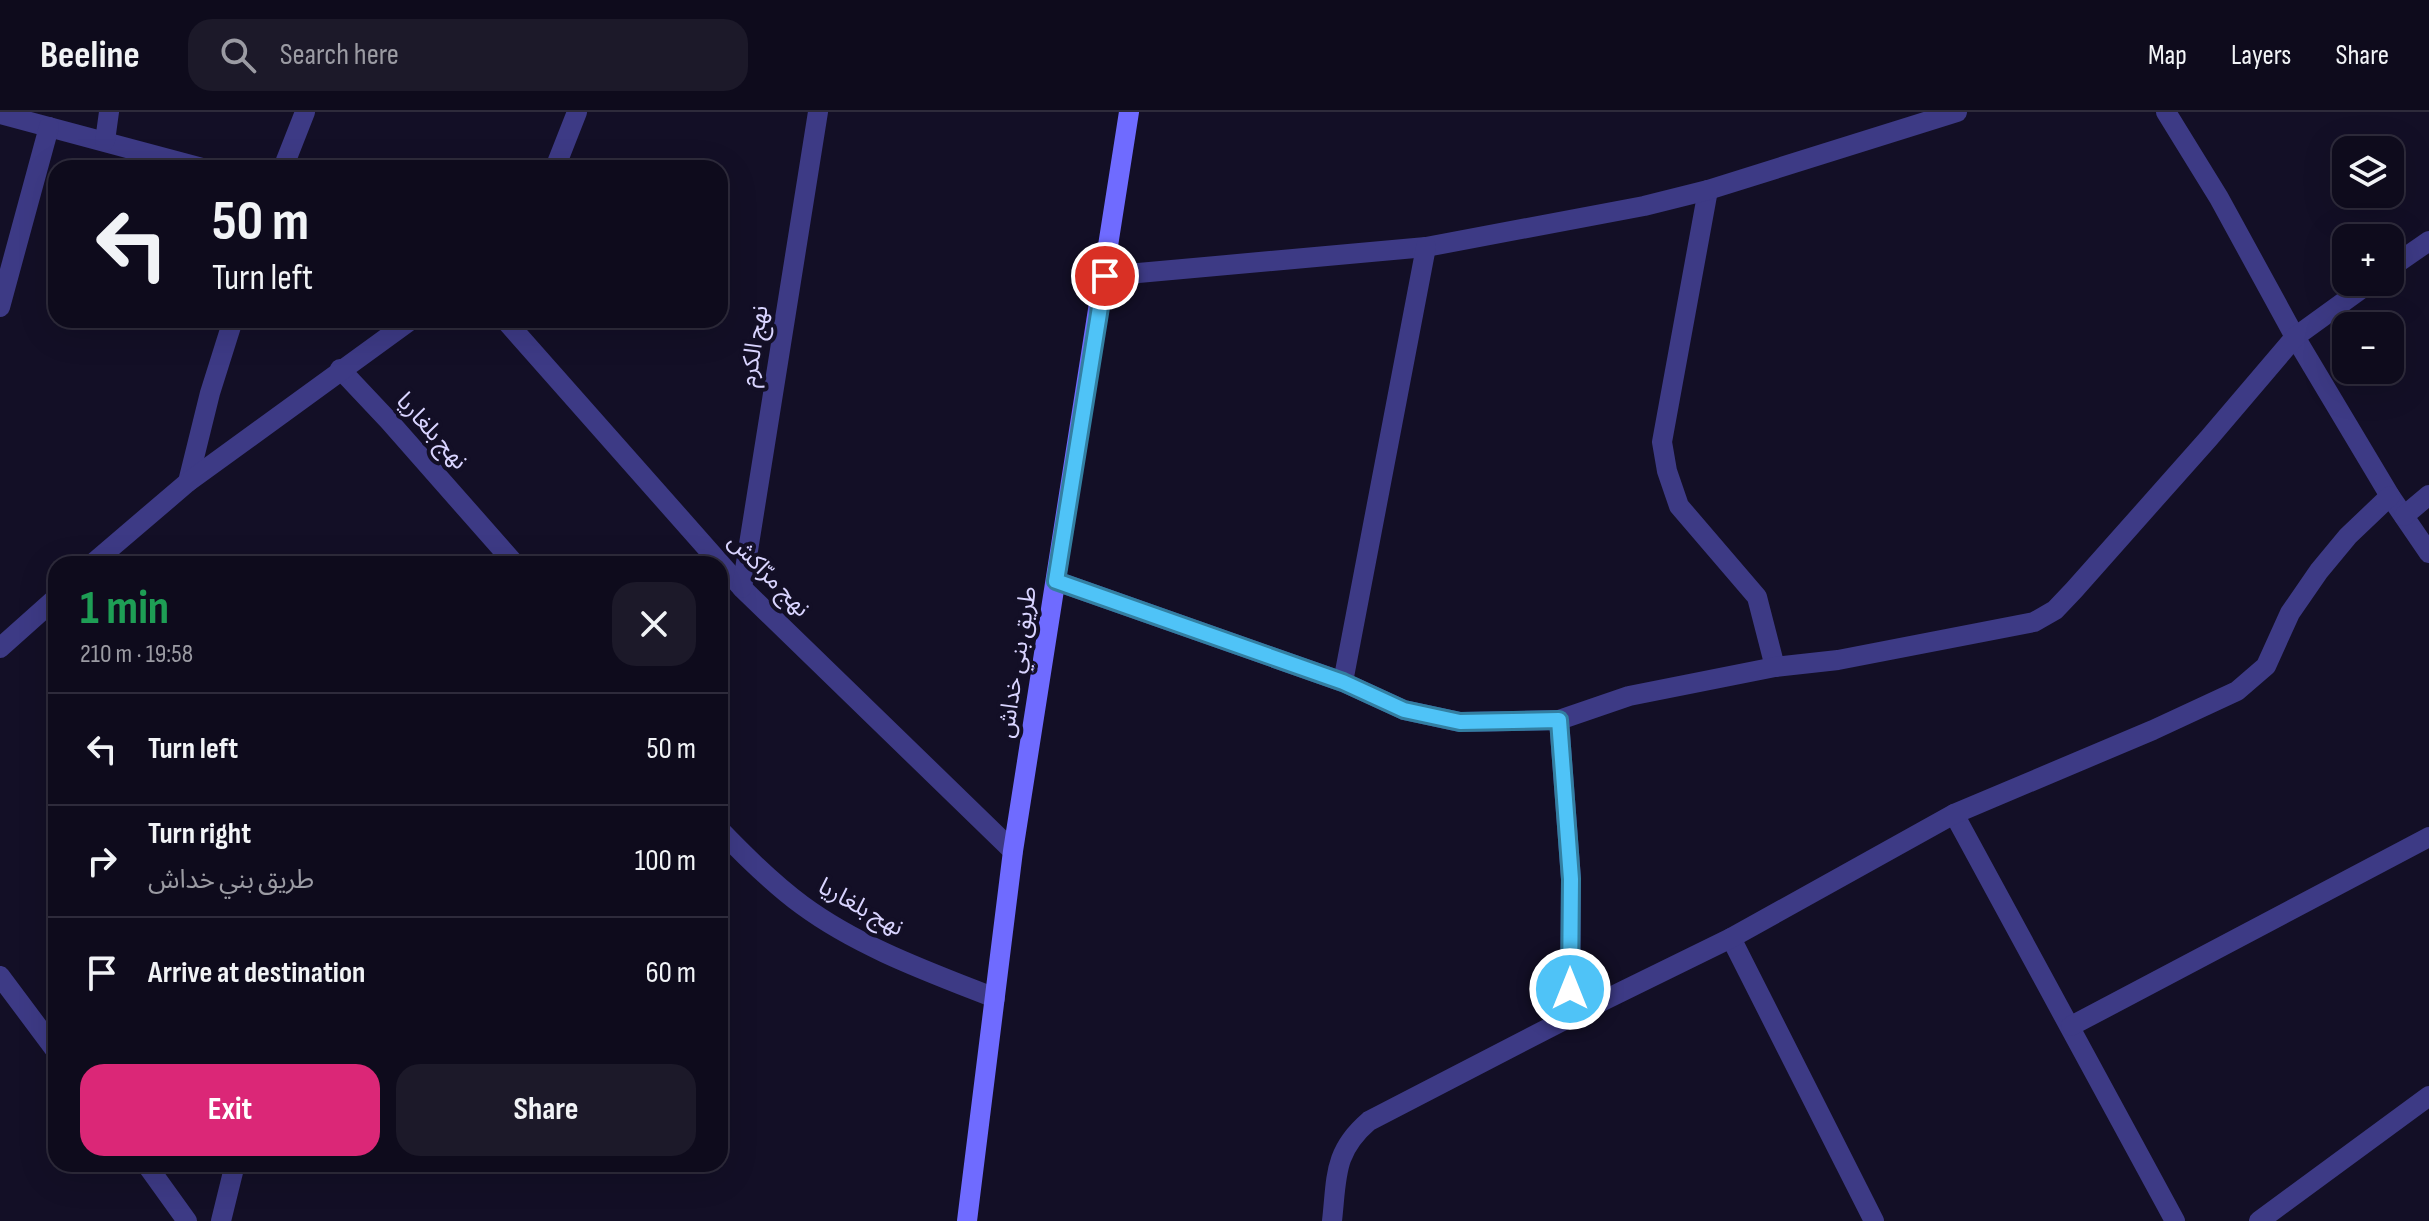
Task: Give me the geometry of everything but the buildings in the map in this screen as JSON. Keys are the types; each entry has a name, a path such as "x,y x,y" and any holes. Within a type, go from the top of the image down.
{"main road":[{"name":"طريق بني خداش","path":"967,1221 1013,851 1129,112"}],"street":[{"path":"105,141 109,112"},
{"path":"286,160 305,112"},
{"path":"558,160 577,112"},
{"name":"نهج الكرم","path":"742,588 818,112"},
{"path":"1901,112 1924,123"},
{"path":"1105,276 1426,247 1644,206 1708,190 1957,112"},
{"path":"2166,112 2219,198 2295,337 2390,496 2429,553"},
{"path":"0,114 173,160"},
{"path":"0,307 49,127"},
{"path":"1708,190 1662,442 1667,471 1679,506 1757,597 1775,667"},
{"path":"2404,258 2429,241"},
{"path":"1343,682 1426,247"},
{"path":"1056,581 1343,682 1404,710 1460,722 1559,720 1629,696 1775,667 1838,660 2013,627 2034,622 2055,610 2295,337 2352,296"},
{"path":"188,482 210,393 230,328"},
{"path":"101,556 188,482 399,328"},
{"name":"نهج مرّاكش","path":"512,328 714,556"},
{"name":"نهج بلغاريا","path":"340,369 389,421 502,556"},
{"path":"2404,516 2429,495"},
{"path":"1332,1221 1339,1165 1351,1136 1369,1121 1731,938 1954,814 2153,730 2252,681 2266,666 2290,613 2319,571 2348,536 2390,496"},
{"name":"نهج مرّاكش","path":"728,572 1013,851"},
{"path":"0,648 48,605"},
{"path":"1559,720 1571,879 1570,1017"},
{"path":"1954,814 2175,1221"},
{"name":"نهج بلغاريا","path":"728,837 801,904 837,928 933,974 995,998"},
{"path":"2071,1026 2429,837"},
{"path":"1731,938 1874,1221"},
{"path":"0,976 48,1040"},
{"path":"2259,1221 2429,1096"},
{"path":"152,1172 187,1221"},
{"path":"221,1221 233,1172"}],"route":[{"path":"1105,276 1056,581 1343,682 1404,710 1460,722 1559,720 1571,879 1570,989"}]}
